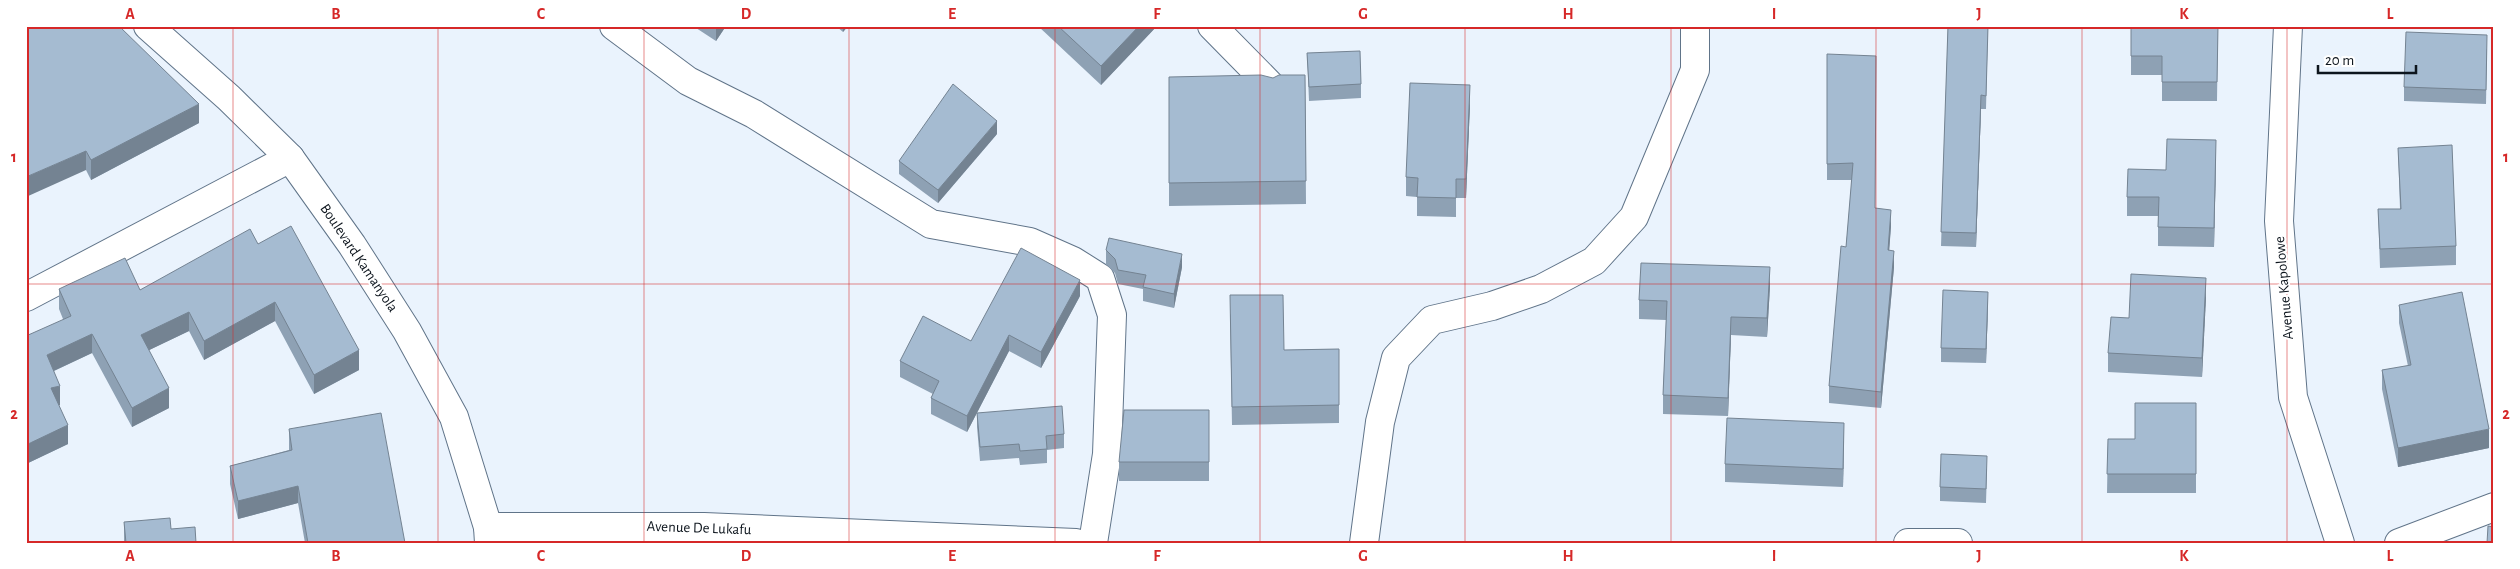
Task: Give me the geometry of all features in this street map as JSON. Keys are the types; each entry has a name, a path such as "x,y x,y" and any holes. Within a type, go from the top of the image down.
{"street":[{"name":"Boulevard Kamanyola","path":"148,26 229,98 290,158 352,245 402,323 449,408 489,535"},
{"path":"614,26 688,80 754,114 931,224 1030,242 1073,261 1100,278 1112,315 1107,454 1093,543"},
{"path":"1212,26 1270,85"},
{"path":"1364,543 1380,422 1396,358 1432,320 1492,306 1540,289 1594,262 1634,216 1695,70 1695,26"},
{"name":"Avenue Kapolowe","path":"2288,26 2279,221 2293,397 2340,543"},
{"path":"26,297 290,158"},
{"path":"2399,543 2494,507"},
{"name":"Avenue De Lukafu","path":"489,535 622,526 704,527 1076,543"},
{"path":"1908,543 1947,542"}],"building":[{"path":"26,26 119,26 199,104 91,160 86,151 26,177"},
{"path":"1058,26 1139,26 1101,66"},
{"path":"1948,26 1988,26 1986,96 1981,95 1976,233 1941,232"},
{"path":"2131,26 2218,26 2217,82 2162,82 2162,56 2131,56"},
{"path":"2406,32 2487,35 2486,90 2404,87"},
{"path":"1360,51 1361,84 1309,87 1307,53"},
{"path":"1827,54 1876,56 1875,208 1891,210 1888,250 1894,251 1881,392 1829,386 1841,246 1846,247 1853,163 1827,164"},
{"path":"1261,75 1273,78 1279,75 1305,75 1306,181 1169,183 1169,77"},
{"path":"1410,83 1470,85 1466,179 1456,179 1456,198 1417,197 1418,178 1406,177"},
{"path":"953,84 997,121 938,190 899,161"},
{"path":"2167,139 2216,140 2214,228 2158,227 2159,197 2127,197 2128,169 2166,170"},
{"path":"2452,145 2456,246 2380,249 2378,209 2401,209 2398,148"},
{"path":"291,226 359,350 314,375 275,302 204,341 189,312 141,335 169,388 132,408 92,334 47,355 60,386 51,388 68,425 26,445 26,336 71,316 59,289 125,258 140,290 250,229 258,244"},
{"path":"1109,238 1182,254 1174,294 1143,287 1146,275 1118,270 1115,259 1106,250"},
{"path":"1021,248 1080,280 1041,352 1009,335 967,416 931,398 939,381 900,361 923,316 971,341"},
{"path":"1641,263 1770,267 1767,318 1731,317 1728,398 1663,395 1667,301 1639,300"},
{"path":"2131,274 2206,278 2202,358 2108,353 2111,317 2129,318"},
{"path":"1943,290 1988,292 1986,349 1941,348"},
{"path":"2462,292 2489,429 2398,448 2382,370 2411,365 2399,305"},
{"path":"1230,295 1283,295 1284,350 1339,349 1339,405 1232,407"},
{"path":"2135,403 2196,403 2196,474 2107,474 2108,439 2135,439"},
{"path":"1062,406 1064,434 1046,436 1047,449 1020,451 1019,444 980,447 977,413"},
{"path":"1124,410 1209,410 1209,462 1119,462"},
{"path":"381,413 405,543 308,543 298,486 238,501 230,466 292,450 289,429"},
{"path":"1727,418 1844,423 1843,469 1725,464"},
{"path":"1941,454 1987,456 1986,489 1940,487"},
{"path":"170,518 171,529 195,527 196,543 126,543 124,522"},
{"path":"2488,526 2494,527 2494,543 2487,543"}]}
